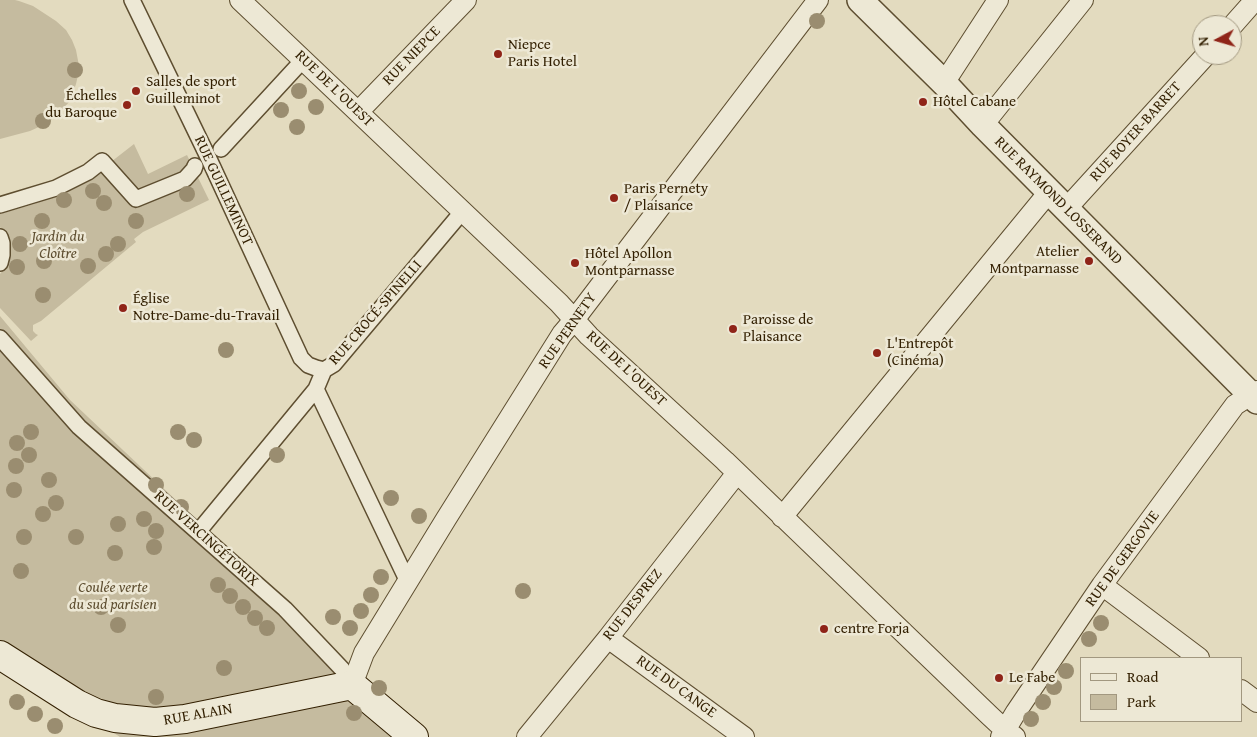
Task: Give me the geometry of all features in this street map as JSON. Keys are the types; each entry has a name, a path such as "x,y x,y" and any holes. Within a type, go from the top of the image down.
{"main road":[{"name":"RUE ALAIN","path":"0,655 76,704 96,713 115,718 155,722 185,719 352,685"},
{"name":"RUE VERCINGÉTORIX","path":"352,685 414,737"}],"street":[{"name":"RUE GUILLEMINOT","path":"132,0 209,159 301,358 308,365 324,370"},
{"name":"RUE DE L'OUEST","path":"240,0 559,303 574,320 737,473 1007,734"},
{"name":"RUE NIEPCE","path":"358,112 466,0"},
{"name":"RUE PERNETY","path":"352,685 364,653 562,334 818,0"},
{"name":"RUE RAYMOND LOSSERAND","path":"860,0 944,82 983,125 1228,373 1255,395"},
{"path":"944,82 998,0"},
{"path":"983,125 1083,0"},
{"path":"1242,15 1255,0"},
{"path":"221,148 303,60"},
{"name":"RUE BOYER-BARRET","path":"782,517 1058,201 1196,65"},
{"path":"0,205 56,188 88,172 102,160 136,199 185,179 195,166"},
{"name":"RUE CROCÉ-SPINELLI","path":"198,532 316,389 324,370 334,364 462,212"},
{"path":"0,237 2,243 0,263"},
{"name":"RUE VERCINGÉTORIX","path":"0,338 79,427 284,609 342,669 352,685"},
{"path":"316,389 408,582"},
{"name":"RUE DE GERGOVIE","path":"1007,734 1102,585 1235,405 1255,395"},
{"name":"RUE DESPREZ","path":"527,737 608,638 737,473"},
{"path":"1102,585 1198,657"},
{"name":"RUE DU CANGE","path":"608,638 744,737"},
{"path":"1242,691 1257,702"}],"green space":[{"path":"0,0 15,0 33,6 56,21 66,30 72,40 79,66 71,66 69,68 70,74 78,75 76,84 70,101 58,114 50,121 46,115 40,115 38,120 41,126 0,139"},
{"name":"Jardin du Cloître","path":"134,144 148,174 187,155 209,200 143,232 134,239 136,242 41,321 33,325 33,331 38,335 31,341 0,308 0,274 7,265 10,245 0,227 0,214 34,204 71,189"},
{"name":"Coulée verte du sud parisien","path":"0,316 70,400 355,671 399,737 120,737 0,658"}],"place":[{"name":"Niepce Paris Hotel","path":"498,54"},
{"name":"Salles de sport Guilleminot","path":"136,91"},
{"name":"Hôtel Cabane","path":"923,102"},
{"name":"Échelles du Baroque","path":"127,105"},
{"name":"Paris Pernety / Plaisance","path":"614,198"},
{"name":"Atelier Montparnasse","path":"1089,261"},
{"name":"Hôtel Apollon Montparnasse","path":"575,263"},
{"name":"Église Notre-Dame-du-Travail","path":"123,308"},
{"name":"Paroisse de Plaisance","path":"733,329"},
{"name":"L'Entrepôt (Cinéma)","path":"877,353"},
{"name":"centre Forja","path":"824,629"},
{"name":"Le Fabe","path":"999,678"}]}
